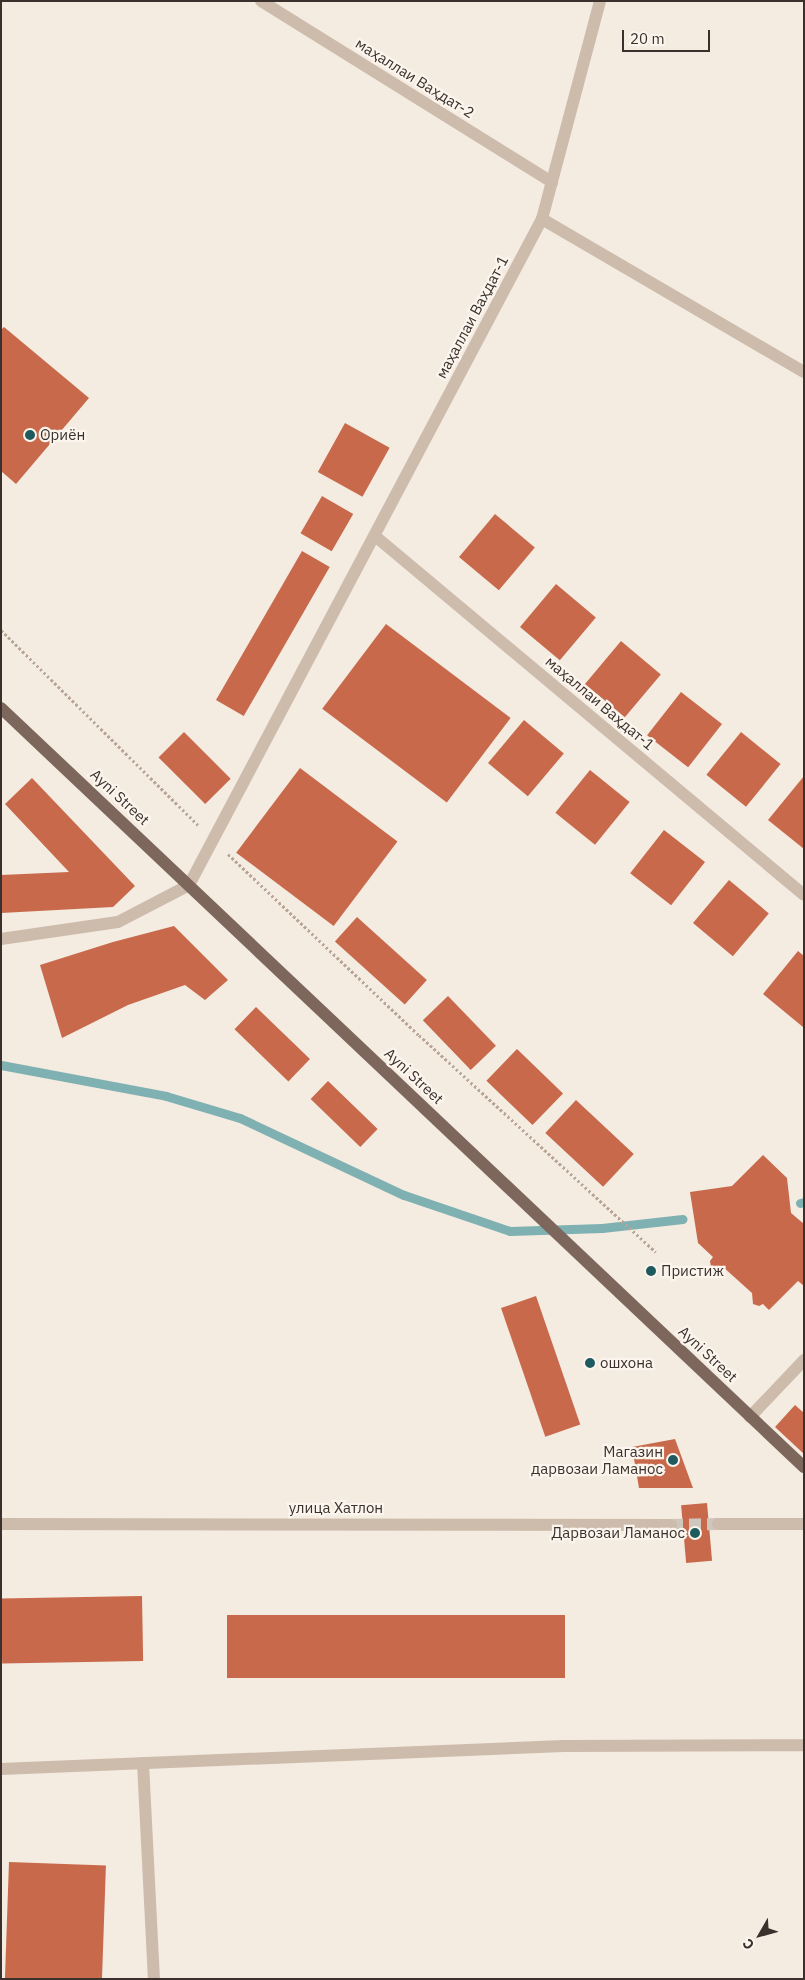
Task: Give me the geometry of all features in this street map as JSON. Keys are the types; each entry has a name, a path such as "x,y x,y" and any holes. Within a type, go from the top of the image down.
{"main road":[{"name":"Ayni Street","path":"1,708 804,1467"}],"street":[{"name":"маҳаллаи Ваҳдат-2","path":"261,1 552,182"},
{"name":"маҳаллаи Ваҳдат-1","path":"189,885 542,219 600,1"},
{"path":"542,219 804,372"},
{"name":"маҳаллаи Ваҳдат-1","path":"375,536 804,895"},
{"path":"1,938 118,922 189,885"},
{"path":"750,1417 804,1360"},
{"name":"улица Хатлон","path":"1,1524 671,1524"},
{"path":"718,1524 804,1524"},
{"path":"1,1769 564,1746 804,1745"},
{"path":"143,1763 154,1979"}],"path":[{"path":"1,630 213,840 419,1035 656,1252"}],"building":[{"name":"Ориён","path":"4,327 89,398 16,484 1,471 1,330"},
{"path":"345,423 390,448 362,497 318,472"},
{"path":"322,496 353,514 332,551 301,533"},
{"path":"495,514 535,547 499,590 459,557"},
{"path":"302,551 330,567 244,716 216,700"},
{"path":"556,584 596,617 560,660 520,627"},
{"path":"386,624 511,718 447,803 322,709"},
{"path":"621,641 661,674 625,717 585,684"},
{"path":"681,692 722,724 688,767 647,735"},
{"path":"524,720 564,753 528,796 488,763"},
{"path":"184,732 231,779 205,804 159,757"},
{"path":"741,732 781,764 746,807 706,775"},
{"path":"300,768 397,841 334,926 236,853"},
{"path":"590,770 630,802 595,845 555,813"},
{"path":"804,776 804,849 768,820"},
{"path":"32,778 135,886 113,907 1,913 1,875 69,872 5,804"},
{"path":"664,830 705,862 671,905 630,873"},
{"path":"729,880 769,913 733,956 693,923"},
{"path":"357,917 427,980 405,1004 335,942"},
{"path":"174,926 228,980 205,1000 185,985 128,1005 62,1038 40,965 113,942"},
{"path":"798,951 804,956 803,1027 763,994"},
{"path":"448,996 496,1046 471,1070 423,1020"},
{"path":"256,1007 310,1059 288,1081 234,1029"},
{"path":"517,1049 563,1093 532,1125 486,1081"},
{"path":"328,1081 378,1129 360,1147 311,1099"},
{"path":"576,1100 634,1154 603,1187 545,1133"},
{"path":"763,1155 787,1178 791,1213 804,1224 804,1286 798,1281 769,1310 763,1304 759,1306 753,1304 752,1293 722,1266 718,1269 711,1267 710,1261 713,1257 698,1243 690,1192 732,1186"},
{"path":"536,1296 580,1425 545,1437 501,1308"},
{"path":"795,1405 804,1413 804,1454 775,1427"},
{"path":"675,1439 693,1488 639,1488 632,1447"},
{"path":"707,1503 712,1561 686,1563 681,1505"},
{"path":"142,1596 143,1661 2,1663 1,1598"},
{"path":"227,1615 565,1615 565,1678 227,1678"},
{"path":"9,1862 106,1865 102,1979 5,1979"}],"waterway":[{"path":"1,1065 166,1096 240,1118 404,1195 510,1231 602,1228 682,1219"},
{"path":"800,1203 804,1202"}],"tunnel":[{"path":"671,1525 718,1524"}],"place":[{"name":"Ориён","path":"30,435"},
{"name":"Пристиж","path":"651,1271"},
{"name":"ошхона","path":"590,1363"},
{"name":"Магазин дарвозаи Ламанос","path":"673,1460"},
{"name":"Дарвозаи Ламанос","path":"695,1533"}]}
